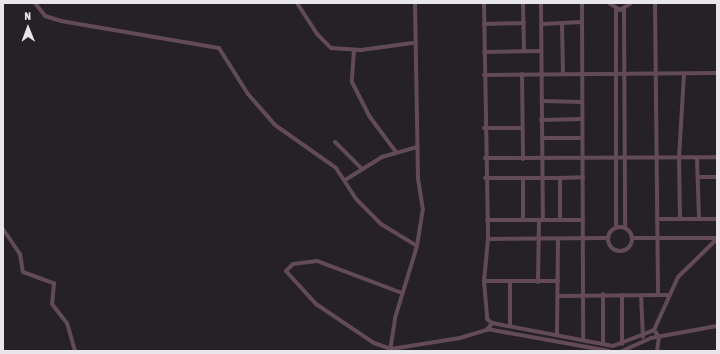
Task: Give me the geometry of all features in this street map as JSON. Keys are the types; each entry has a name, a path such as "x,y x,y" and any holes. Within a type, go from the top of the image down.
{"street":[{"path":"35,3 45,16 61,21 219,48 248,94 275,125 331,163 345,180 356,199 381,224 417,246"},
{"path":"297,3 324,44 333,49 354,50 413,43"},
{"path":"390,350 402,294 417,246 424,207 418,183 418,147 413,43 415,3"},
{"path":"484,3 484,128 488,239 484,281 487,320 492,323 510,325 603,344 622,344 654,330 678,277 717,238"},
{"path":"523,3 524,51"},
{"path":"538,282 542,178 541,3"},
{"path":"582,3 583,340"},
{"path":"608,238 616,227 616,10 609,3"},
{"path":"616,10 624,9 631,3"},
{"path":"655,3 658,158 658,294"},
{"path":"624,9 623,73 625,228 633,238"},
{"path":"542,24 582,22"},
{"path":"484,24 524,23"},
{"path":"562,24 563,74"},
{"path":"354,50 352,82 370,117 396,152"},
{"path":"484,52 541,51"},
{"path":"484,75 657,72 717,74"},
{"path":"680,219 679,158 684,73"},
{"path":"522,74 523,159"},
{"path":"542,101 582,102"},
{"path":"541,120 582,119"},
{"path":"484,128 522,128"},
{"path":"542,138 582,138"},
{"path":"335,142 361,168"},
{"path":"345,180 361,168 396,152 418,147"},
{"path":"485,158 542,159 717,157"},
{"path":"697,158 699,219"},
{"path":"485,178 583,177"},
{"path":"698,177 717,177"},
{"path":"523,178 523,220"},
{"path":"560,178 560,220"},
{"path":"658,219 717,219"},
{"path":"487,220 583,220"},
{"path":"616,227 625,228"},
{"path":"3,229 20,254 23,272 54,283 52,304 67,323 75,351"},
{"path":"608,238 610,246 620,251 629,248 633,238"},
{"path":"488,239 608,238"},
{"path":"633,238 717,238"},
{"path":"557,335 558,239"},
{"path":"402,294 317,261 293,264 286,271 316,304 374,343 390,350 434,344 486,330 506,330 609,351"},
{"path":"484,281 558,281"},
{"path":"510,281 510,325"},
{"path":"558,296 603,294 669,295"},
{"path":"603,294 603,344"},
{"path":"622,295 622,344"},
{"path":"641,295 642,335 647,340"},
{"path":"486,330 492,323"},
{"path":"622,351 659,336 717,326"},
{"path":"654,330 659,336 657,351"}]}
